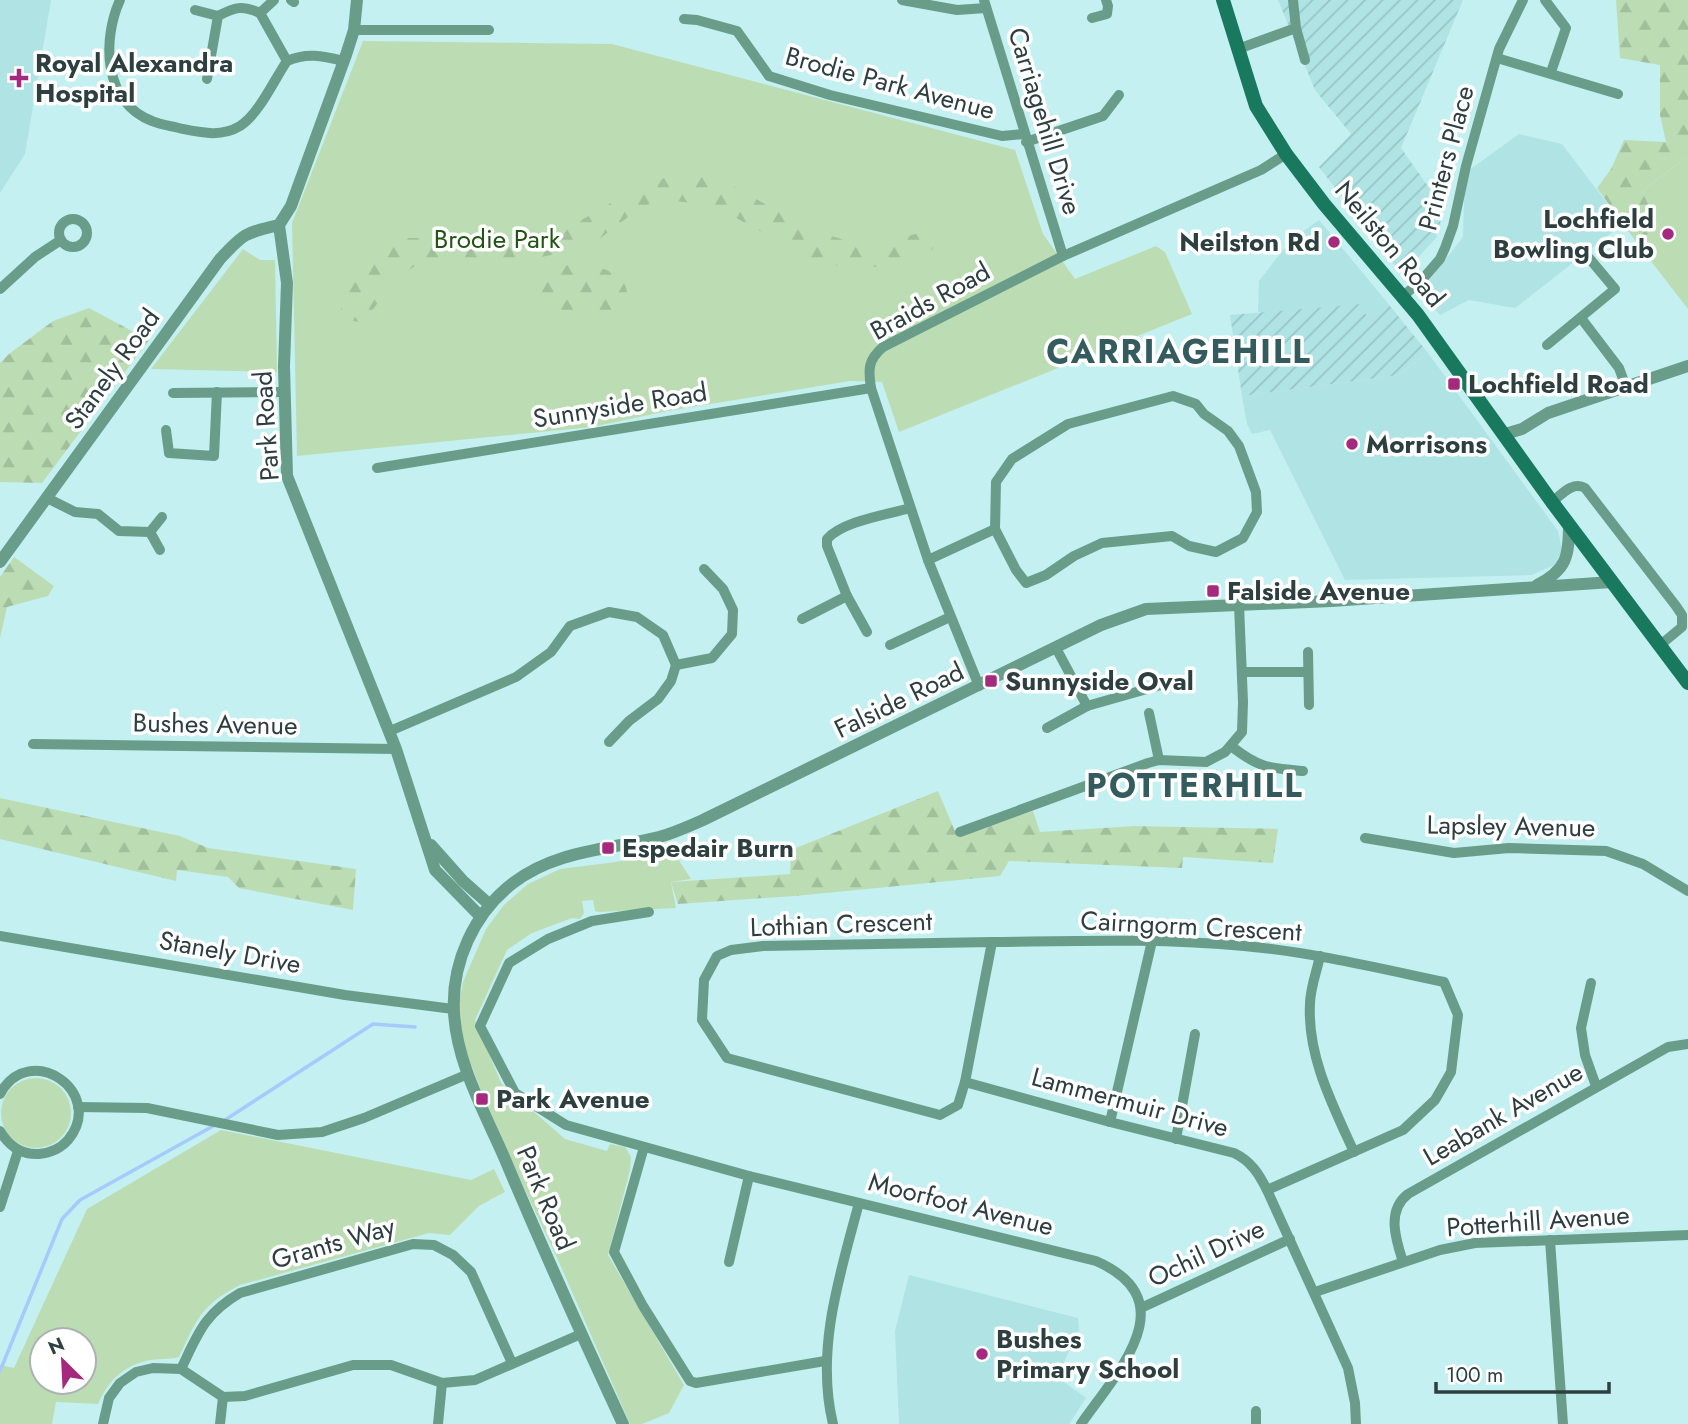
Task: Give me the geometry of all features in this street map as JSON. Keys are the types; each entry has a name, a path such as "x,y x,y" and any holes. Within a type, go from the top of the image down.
{"main road":[{"name":"Neilston Road","path":"1223,0 1256,106 1286,154 1324,204 1403,296 1552,502 1688,683"}],"street":[{"path":"120,0 109,31 110,66 121,95 130,107 152,121 204,134 233,129 248,120 287,61 299,56 319,55 344,61"},
{"path":"260,13 274,0"},
{"path":"279,225 291,206 344,61 354,30 357,0"},
{"path":"902,0 957,10 985,4"},
{"path":"1092,19 1107,14 1106,0"},
{"path":"1293,0 1296,28 1305,60"},
{"name":"Printers Place","path":"1403,296 1421,281 1440,259 1445,248 1497,58 1523,0"},
{"path":"1545,0 1566,28 1551,72"},
{"name":"Carriagehill Drive","path":"985,4 1063,256"},
{"path":"195,10 218,16 234,7 244,6 260,13 287,61"},
{"path":"207,79 218,16"},
{"name":"Brodie Park Avenue","path":"684,19 737,31 769,76 830,95 1002,136 1025,138"},
{"path":"1238,48 1296,28"},
{"path":"354,30 489,30"},
{"name":"Printers Place","path":"1497,58 1618,94"},
{"path":"1025,138 1103,116 1119,95"},
{"name":"Braids Road","path":"979,686 928,560 871,388 868,368 873,356 883,347 1063,256 1261,170 1286,154"},
{"name":"Park Road","path":"279,225 287,283 287,476 390,732 435,870 481,917 462,953 455,977 455,1031 468,1074 623,1424"},
{"name":"Stanely Road","path":"0,562 220,259 240,238 250,232 279,225"},
{"path":"0,289 34,257 61,240"},
{"path":"1547,345 1615,289 1588,258"},
{"path":"1581,318 1619,368 1626,387"},
{"path":"1505,434 1522,429 1548,414 1688,366"},
{"name":"Sunnyside Road","path":"377,468 871,388"},
{"path":"166,430 169,453 214,456 217,392"},
{"path":"173,393 285,392"},
{"path":"1172,396 1196,404 1204,414 1228,431 1239,446 1256,492 1257,512 1243,538 1216,552 1189,546 1172,536 1101,543 1074,556 1046,575 1026,583 1016,570 995,529 996,482 1012,459 1068,424 1172,396"},
{"path":"1552,502 1573,486 1585,488 1676,606 1682,615 1682,627 1660,646"},
{"path":"47,498 75,512 98,514 119,531 150,532"},
{"path":"867,632 847,596 827,546 827,539 833,532 855,523 910,508"},
{"path":"150,532 162,517"},
{"name":"Falside Road","path":"1530,588 1549,579 1562,566 1568,548 1569,524"},
{"path":"928,560 995,529"},
{"path":"150,532 160,550"},
{"path":"676,665 712,658 732,634 733,610 723,589 704,569"},
{"name":"Falside Road","path":"481,917 512,884 532,870 559,857 661,837 692,825 1101,625 1146,610 1612,582"},
{"path":"802,619 847,596"},
{"path":"960,832 1056,795 1159,760 1206,761 1225,752 1242,733 1239,605"},
{"path":"390,732 516,677 551,652 570,626 609,612 637,617 663,635 676,665 671,681 659,699 629,721 609,742"},
{"path":"890,645 950,617"},
{"path":"1056,648 1087,706"},
{"path":"1308,652 1309,705"},
{"path":"1241,672 1307,672"},
{"path":"1047,728 1087,706 1161,685"},
{"path":"1149,713 1159,760"},
{"name":"Bushes Avenue","path":"33,744 396,749"},
{"path":"1231,746 1252,762 1268,768 1303,771"},
{"name":"Lapsley Avenue","path":"1366,838 1454,853 1509,848 1606,851 1643,864 1688,891"},
{"name":"Park Road","path":"426,840 463,881 490,905"},
{"name":"Moorfoot Avenue","path":"649,912 592,921 548,939 509,963 480,1026 515,1093 566,1125 749,1176 1096,1261 1123,1275 1131,1284 1141,1308"},
{"name":"Stanely Drive","path":"0,936 345,995 453,1009"},
{"path":"1110,1122 1152,941"},
{"name":"Cairngorm Crescent","path":"992,942 1152,941 1245,946 1320,956 1444,982 1458,1016 1451,1072 1435,1100 1403,1130 1267,1190"},
{"name":"Lothian Crescent","path":"992,942 965,1082 958,1105 940,1115 727,1058 702,1020 705,980 717,956 731,950 763,946 992,942"},
{"path":"1320,956 1310,1002 1312,1044 1333,1106 1354,1152"},
{"path":"1591,983 1581,1028 1585,1055 1596,1086"},
{"path":"1176,1139 1195,1034"},
{"name":"Leabank Avenue","path":"1403,1262 1394,1224 1397,1205 1402,1199 1668,1046 1688,1044"},
{"path":"0,1094 14,1077 41,1071 55,1074 66,1083 75,1094 78,1107 78,1121 73,1133 65,1143 54,1150 41,1154 18,1151 0,1131"},
{"path":"78,1107 147,1108 278,1135 322,1132 364,1118 468,1074"},
{"name":"Lammermuir Drive","path":"965,1082 1240,1156 1253,1167 1267,1190 1349,1368 1356,1424"},
{"path":"644,1147 614,1252 643,1306 690,1381 696,1383 825,1361"},
{"path":"0,1207 18,1151"},
{"path":"729,1262 749,1176"},
{"path":"833,1424 825,1361 837,1282 859,1203"},
{"name":"Potterhill Avenue","path":"1315,1292 1440,1250 1475,1243 1688,1235"},
{"name":"Ochil Drive","path":"1141,1308 1290,1239"},
{"path":"1550,1240 1563,1424"},
{"name":"Grants Way","path":"181,1370 208,1317 220,1305 240,1293 423,1243 434,1245 453,1255 471,1272 512,1363"},
{"path":"1082,1424 1137,1340 1141,1326 1141,1308"},
{"path":"103,1424 109,1398 120,1383 136,1372 153,1368 181,1370 223,1396 245,1396 353,1366 391,1365 442,1383 475,1380 581,1334"},
{"path":"438,1424 442,1383"},
{"path":"220,1424 223,1396"},
{"path":"1256,1411 1256,1424"}],"shaded area":[{"name":"Royal Alexandra Hospital","path":"0,0 51,0 25,154 0,193"},
{"path":"1278,0 1463,0 1401,148 1444,209 1436,238 1402,275 1319,167 1351,134 1315,90"},
{"path":"1519,134 1562,144 1623,224 1515,308 1469,300 1440,315 1420,292 1463,237 1465,173"},
{"path":"1319,220 1386,301 1367,317 1258,312 1259,281 1290,241"},
{"path":"1386,301 1428,353 1399,375 1242,396 1230,315 1361,304 1367,317"},
{"path":"1428,353 1558,531 1562,550 1556,564 1532,575 1345,580 1270,430 1252,434 1247,424 1242,396 1399,375"},
{"name":"Bushes Primary School","path":"909,1275 1078,1318 1079,1330 1057,1377 1086,1398 1069,1424 899,1424 895,1331"}],"green space":[{"path":"1616,0 1688,0 1688,156 1642,191 1658,225 1637,243 1597,188 1611,169 1624,140 1666,142 1660,115 1660,65 1620,58"},
{"name":"Brodie Park","path":"363,41 612,44 1015,150 1043,234 1075,279 1156,246 1165,252 1192,314 899,432 882,382 850,381 668,411 592,427 297,456 292,223"},
{"name":"Lochfield Bowling Club","path":"1688,156 1688,309 1637,243 1658,225 1642,191"},
{"path":"694,173 727,182 808,229 848,241 881,241 929,229 938,243 928,253 904,263 859,269 819,263 714,206 660,199 637,210 598,240 567,252 515,262 423,260 392,283 366,319 356,321 341,311 341,303 364,267 382,249 409,238 447,238 492,246 525,240 568,228 633,190 667,177"},
{"path":"243,249 260,260 275,260 277,372 151,369"},
{"path":"587,264 609,271 622,280 627,290 625,300 618,309 606,315 570,315 554,309 545,301 541,288 541,272 553,266"},
{"path":"89,308 149,340 42,483 0,482 0,363 53,321"},
{"path":"14,557 54,586 48,596 7,607 0,638 0,577"},
{"path":"938,791 957,836 1033,811 1040,832 1135,826 1278,829 1273,863 1183,857 1182,868 1009,861 1000,876 795,896 678,904 671,882 790,874 791,850"},
{"path":"0,798 180,836 208,848 356,869 353,910 239,888 228,877 177,870 176,881 0,839"},
{"path":"671,848 691,879 671,882 676,908 599,912 595,911 593,900 582,901 584,913 580,919 572,918 532,933 507,950 475,1020 501,1083 565,1139 607,1151 610,1144 625,1147 631,1157 608,1255 684,1385 669,1413 642,1424 630,1424 558,1260 493,1122 462,1041 458,1009 463,982 486,929 504,905 528,884 560,869 616,862"},
{"path":"43,1078 56,1084 65,1093 69,1099 69,1127 61,1138 50,1146 29,1148 11,1138 3,1127 1,1106 11,1088 22,1080"},
{"path":"221,1130 471,1180 494,1169 505,1192 479,1206 450,1235 429,1233 240,1285 217,1299 202,1314 179,1357 150,1360 122,1371 111,1382 98,1404 56,1402 52,1424 0,1424 0,1365 14,1368 28,1338 28,1396 98,1396 98,1326 33,1326 87,1209"}],"waterway":[{"path":"225,1120 373,1024 415,1027"},
{"path":"0,1371 62,1219 80,1200 215,1125"}],"place":[{"name":"Royal Alexandra Hospital","path":"19,78"},
{"name":"Lochfield Bowling Club","path":"1668,234"},
{"name":"Neilston Rd","path":"1334,242"},
{"name":"Lochfield Road","path":"1454,384"},
{"name":"Morrisons","path":"1352,444"},
{"name":"Falside Avenue","path":"1213,591"},
{"name":"Sunnyside Oval","path":"991,681"},
{"name":"Espedair Burn","path":"608,848"},
{"name":"Park Avenue","path":"482,1099"},
{"name":"Bushes Primary School","path":"982,1354"}],"district":[{"name":"CARRIAGEHILL","path":"1179,351"},
{"name":"POTTERHILL","path":"1195,785"}]}
